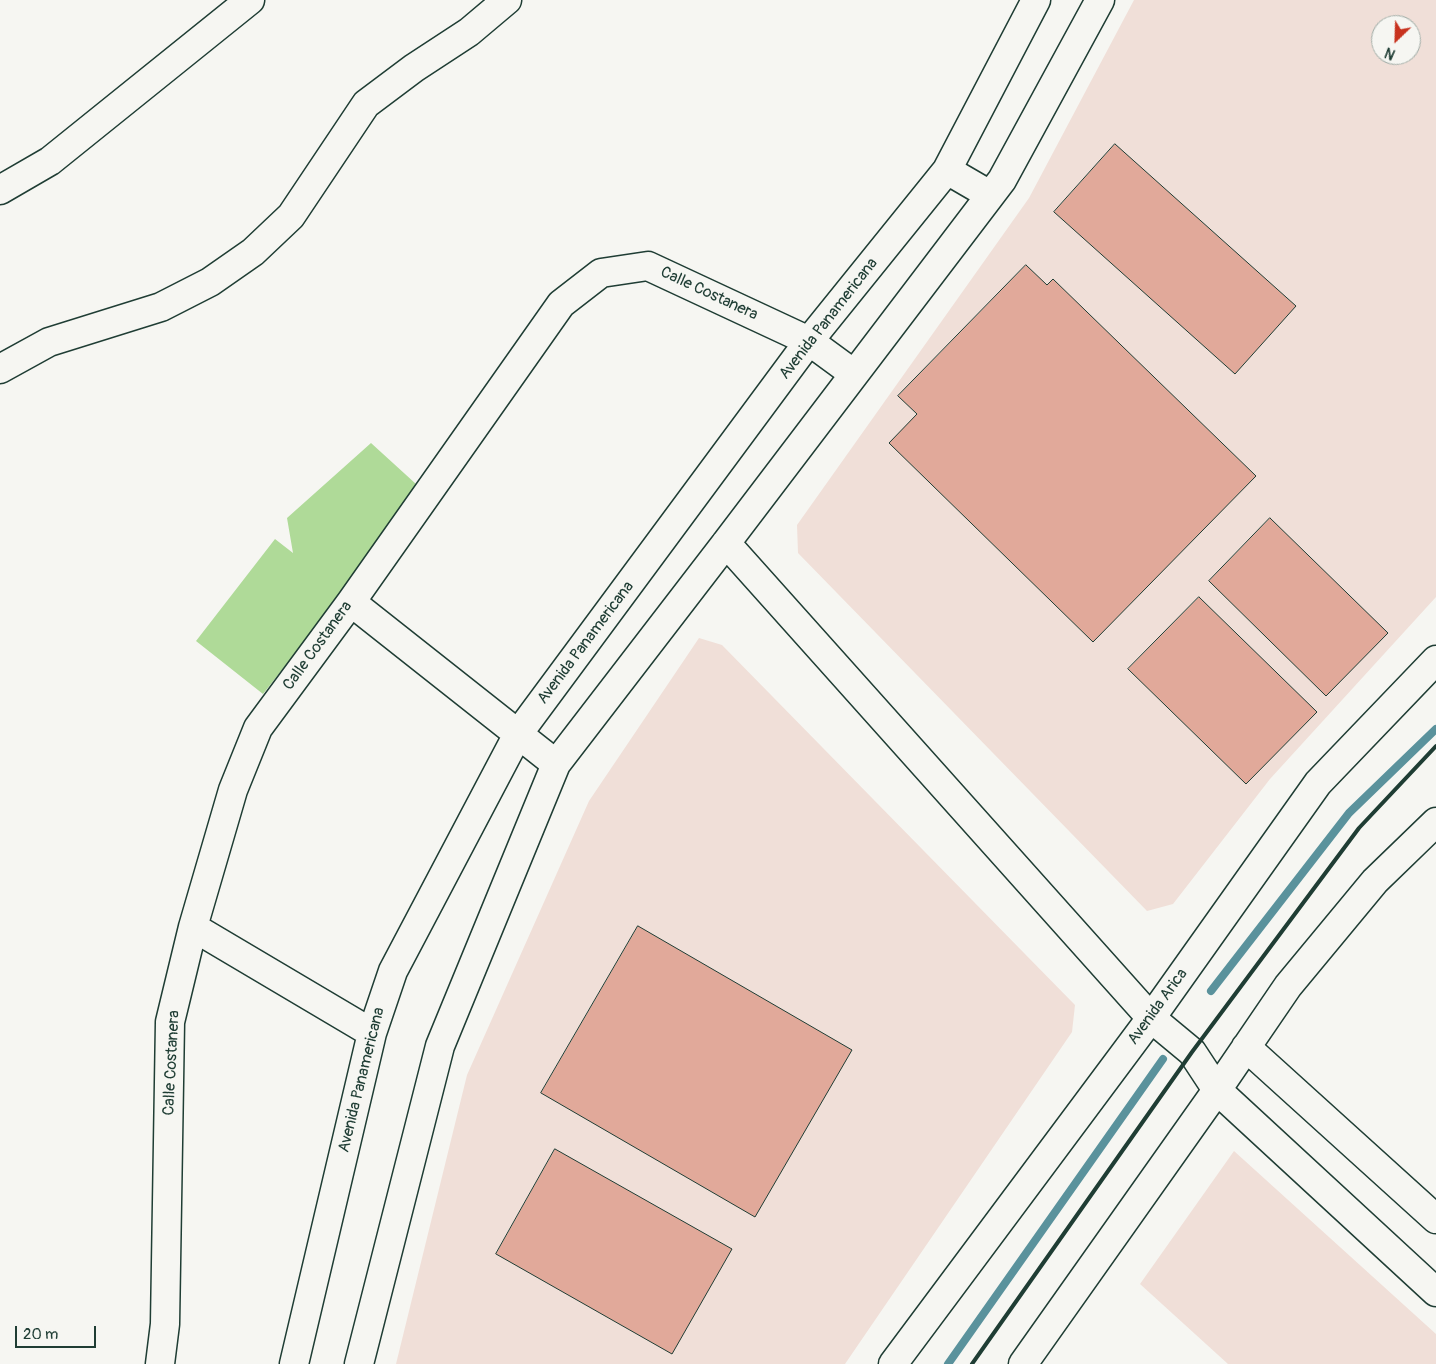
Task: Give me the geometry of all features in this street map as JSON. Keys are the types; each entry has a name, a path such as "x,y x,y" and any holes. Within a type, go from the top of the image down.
{"street":[{"path":"0,190 50,161 250,0"},
{"path":"0,369 49,342 161,307 210,282 253,252 291,216 366,104 414,68 469,32 507,0"},
{"name":"Avenida Panamericana","path":"294,1364 372,1033 393,972 518,734 809,342 947,170 1036,0"},
{"path":"359,1364 440,1046 556,764 1002,180 1100,0"},
{"path":"947,170 990,195"},
{"name":"Calle Costanera","path":"160,1364 165,1324 170,1022 193,927 232,790 258,728 351,602 561,304 601,273 648,266 809,342 854,374"},
{"path":"726,543 1151,1018 1192,1052 1217,1090 1436,1292"},
{"path":"351,602 556,764"},
{"name":"Avenida Arica","path":"893,1364 1151,1018 1318,784 1436,660"},
{"path":"1023,1364 1217,1090 1288,986 1375,881 1436,822"},
{"path":"193,927 372,1033"},
{"path":"1246,1047 1436,1219"}],"shaded area":[{"path":"1134,0 1436,0 1436,597 1270,779 1173,904 1147,911 798,553 797,525 1029,198"},
{"path":"699,638 722,645 1075,1005 1072,1032 845,1364 396,1364 467,1075 589,801"},
{"path":"1234,1151 1436,1334 1436,1364 1228,1364 1140,1284"}],"green space":[{"path":"371,443 416,484 343,592 263,694 196,641 275,539 293,553 287,518"}],"building":[{"path":"1115,144 1296,306 1235,374 1054,212"},
{"path":"1026,265 1047,285 1053,279 1256,476 1093,642 889,443 917,414 898,396"},
{"path":"1270,518 1388,633 1326,696 1209,581"},
{"path":"1199,597 1317,712 1246,784 1128,669"},
{"path":"638,926 852,1050 755,1217 541,1093"},
{"path":"555,1149 732,1249 672,1354 496,1254"}],"waterway":[{"path":"1211,991 1349,813 1436,729"},
{"path":"948,1364 1163,1059"}],"railway":[{"path":"972,1364 1192,1052 1359,828 1436,746"}]}
